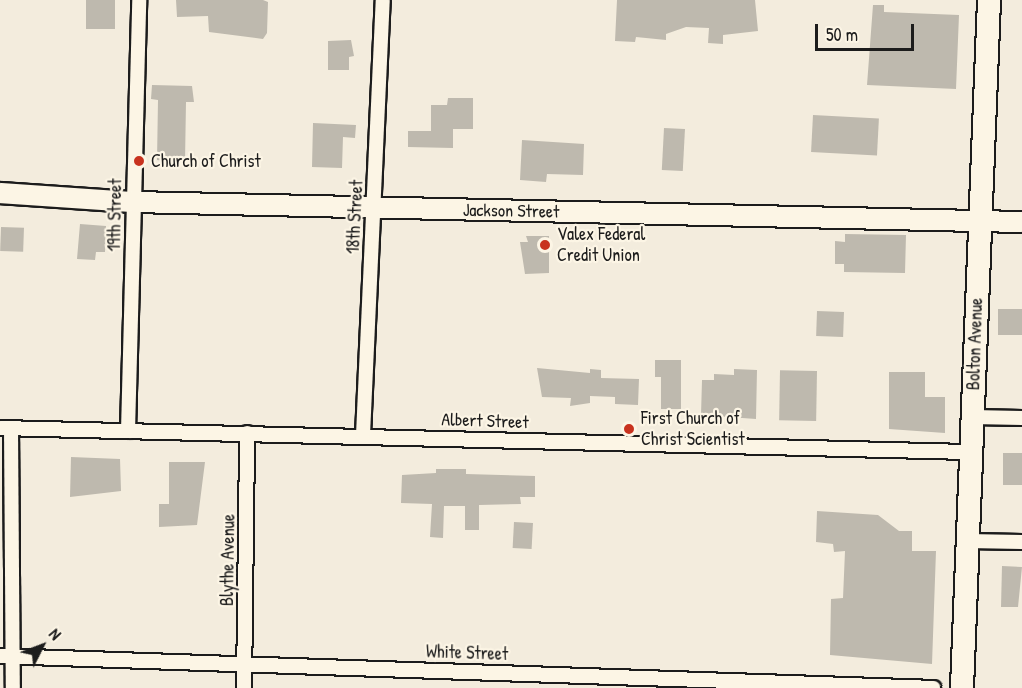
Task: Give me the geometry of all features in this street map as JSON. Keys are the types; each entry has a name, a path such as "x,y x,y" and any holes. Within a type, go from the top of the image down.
{"main road":[{"name":"Bolton Avenue","path":"962,688 989,0"},
{"name":"Jackson Street","path":"0,193 134,202 1022,222"}],"street":[{"name":"19th Street","path":"128,431 139,0"},
{"name":"18th Street","path":"363,435 383,0"},
{"path":"972,417 1022,418"},
{"name":"Albert Street","path":"6,428 363,435 970,452"},
{"path":"6,428 7,657 13,688"},
{"name":"Blythe Avenue","path":"244,688 247,433"},
{"path":"967,541 1022,542"},
{"name":"White Street","path":"7,657 245,663 933,688"}],"building":[{"path":"86,0 115,0 115,29 86,29"},
{"path":"176,0 263,0 268,2 267,33 263,39 209,32 208,16 177,17"},
{"path":"617,0 755,0 758,31 723,35 723,44 708,43 709,28 686,27 666,34 666,40 636,37 635,42 615,41"},
{"path":"873,5 884,5 884,12 959,15 956,89 867,85"},
{"path":"351,40 354,56 349,57 349,70 328,70 328,41"},
{"path":"152,85 192,86 194,102 186,102 185,162 180,162 180,168 165,168 165,161 157,160 158,100 151,99"},
{"path":"448,98 473,98 473,129 453,129 453,148 408,147 408,131 431,131 431,105 447,105"},
{"path":"813,115 879,118 877,155 811,152"},
{"path":"313,123 356,125 355,138 343,137 342,168 312,167"},
{"path":"664,128 685,129 683,171 662,170"},
{"path":"522,140 584,144 583,175 547,174 546,182 520,180"},
{"path":"80,224 106,226 105,252 96,252 95,260 77,259"},
{"path":"1,227 24,228 23,252 0,251"},
{"path":"845,234 906,235 905,273 844,272 844,264 835,264 835,241 845,242"},
{"path":"526,236 549,236 549,273 525,274 520,242 528,242"},
{"path":"998,309 1022,309 1022,335 998,335"},
{"path":"817,311 844,312 843,337 816,336"},
{"path":"655,360 681,360 681,409 661,409 661,377 655,377"},
{"path":"537,368 590,373 590,369 601,370 601,378 639,379 638,405 615,404 615,397 590,396 590,403 570,406 571,398 542,397"},
{"path":"734,369 757,370 756,419 701,415 702,380 714,380 714,374 734,375"},
{"path":"780,370 817,371 816,421 779,420"},
{"path":"889,372 925,372 925,397 945,397 945,433 889,429"},
{"path":"1003,453 1022,453 1022,485 1003,485"},
{"path":"71,457 120,459 121,491 70,497"},
{"path":"169,462 205,462 197,525 159,527 159,504 169,504"},
{"path":"436,469 466,469 466,474 535,476 535,497 520,497 521,504 479,505 479,530 465,530 465,506 444,506 443,538 430,537 432,504 401,503 402,475 436,473"},
{"path":"817,511 878,515 899,531 912,531 912,551 936,551 932,664 830,655 831,599 843,598 845,551 834,552 833,544 816,542"},
{"path":"514,522 533,523 532,549 513,548"},
{"path":"1002,566 1022,567 1018,607 1001,607"}],"place":[{"name":"Church of Christ","path":"139,161"},
{"name":"Valex Federal Credit Union","path":"545,245"},
{"name":"First Church of Christ Scientist","path":"629,429"}]}
